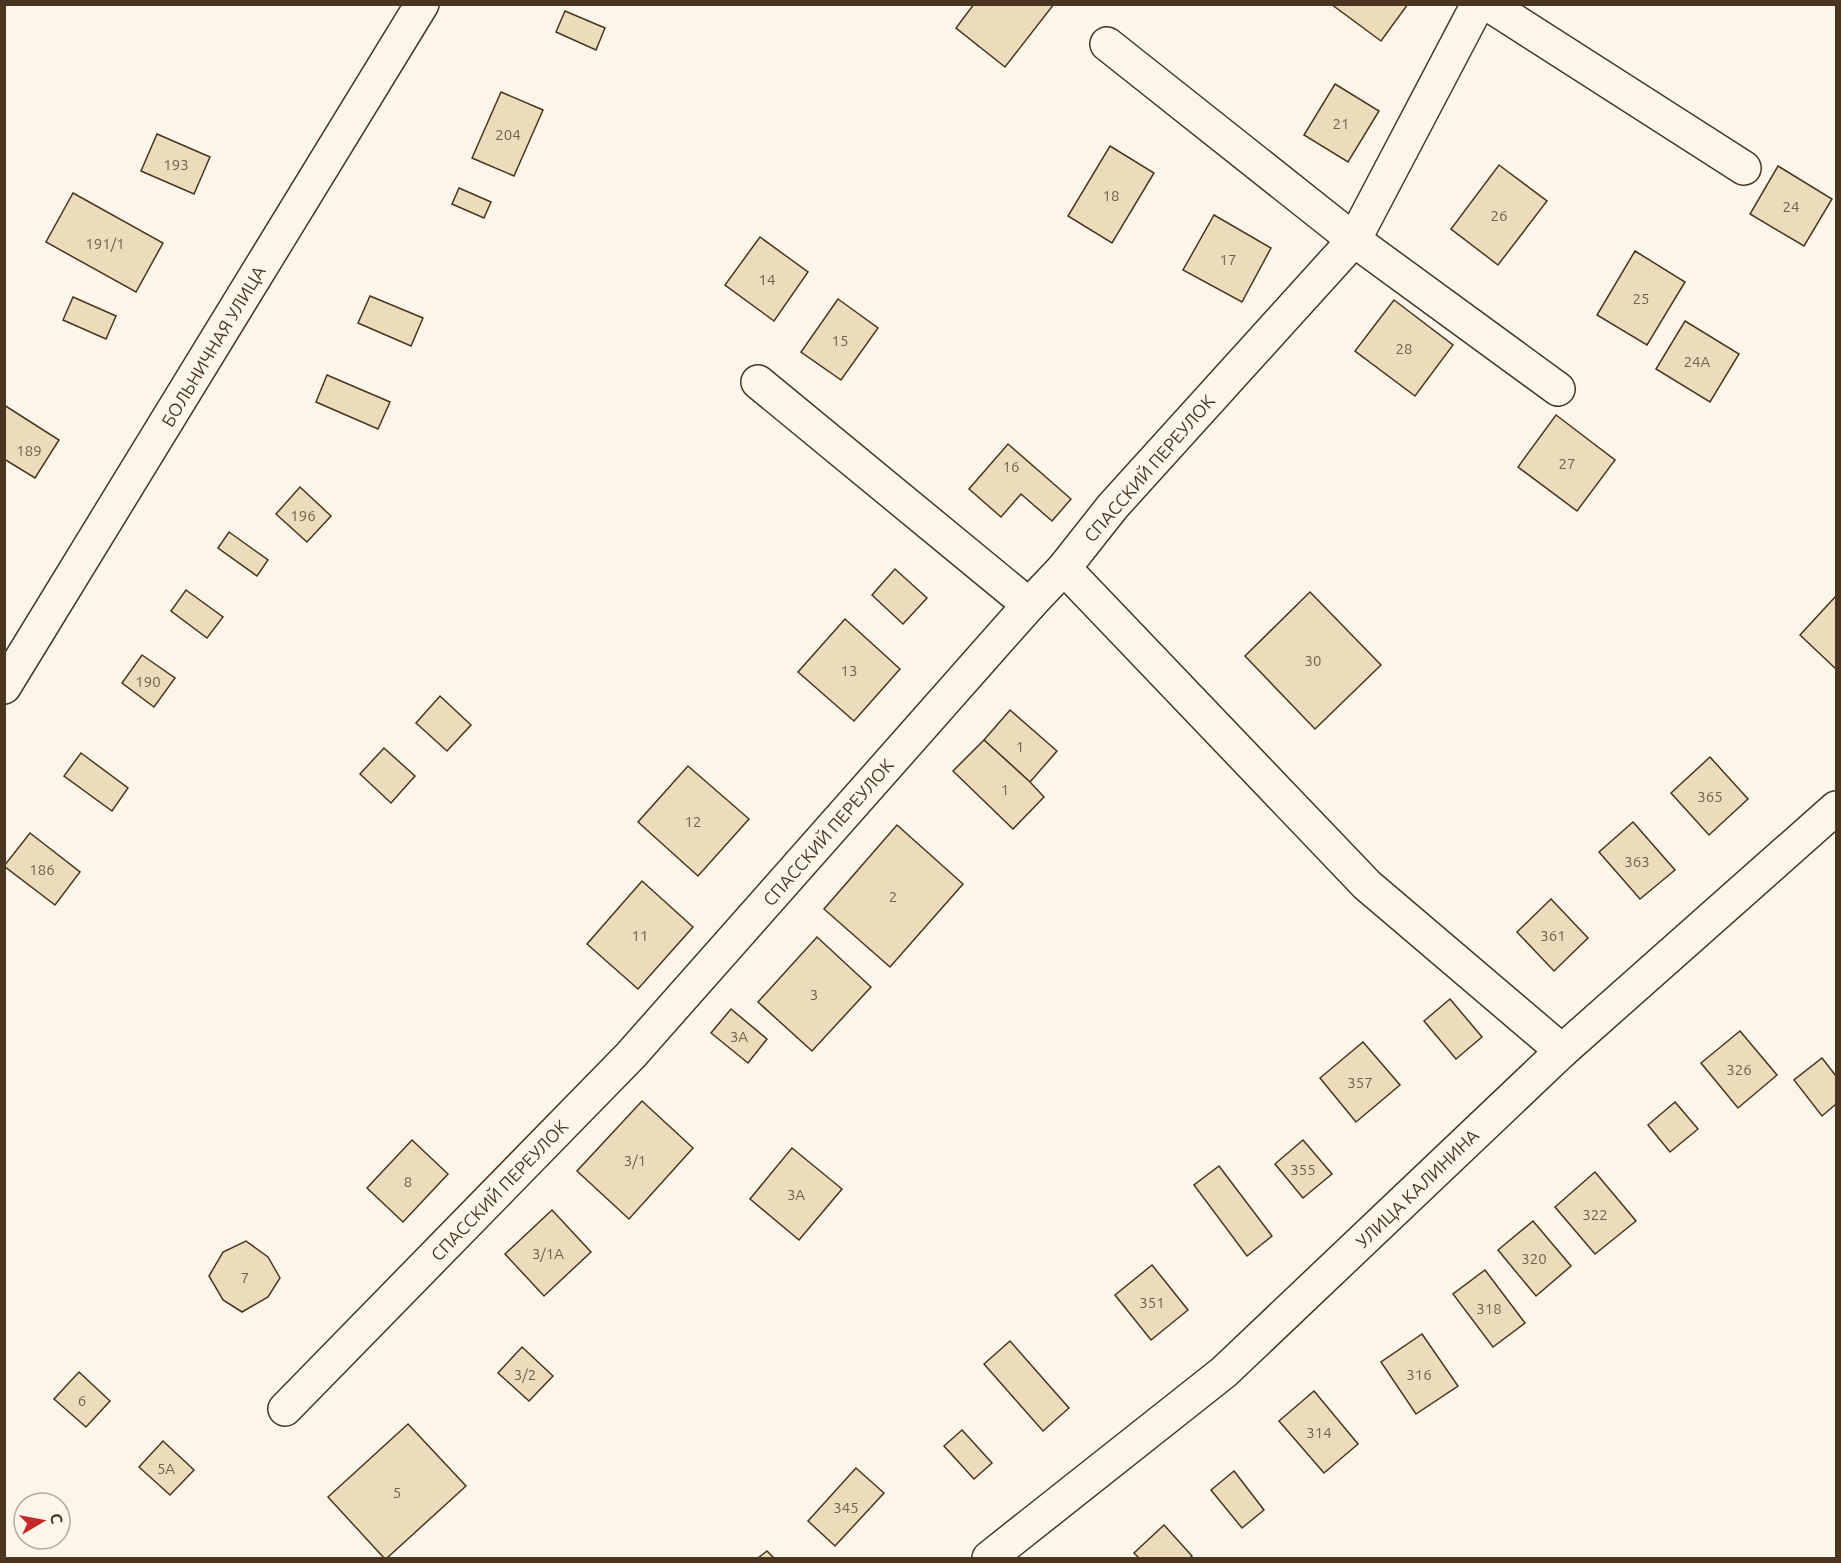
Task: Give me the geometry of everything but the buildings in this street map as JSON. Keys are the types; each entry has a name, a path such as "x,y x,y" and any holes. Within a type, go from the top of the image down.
{"street":[{"name":"БОЛЬНИЧНАЯ УЛИЦА","path":"4,687 422,4"},
{"name":"СПАССКИЙ ПЕРЕУЛОК","path":"285,1409 631,1055 1064,568 1113,506 1354,240 1478,4"},
{"path":"1488,4 1743,168"},
{"path":"1107,44 1354,240 1558,388"},
{"path":"758,382 1029,605"},
{"path":"1064,568 1367,885 1562,1050"},
{"name":"УЛИЦА КАЛИНИНА","path":"989,1558 1224,1372 1562,1050 1836,808"}]}
